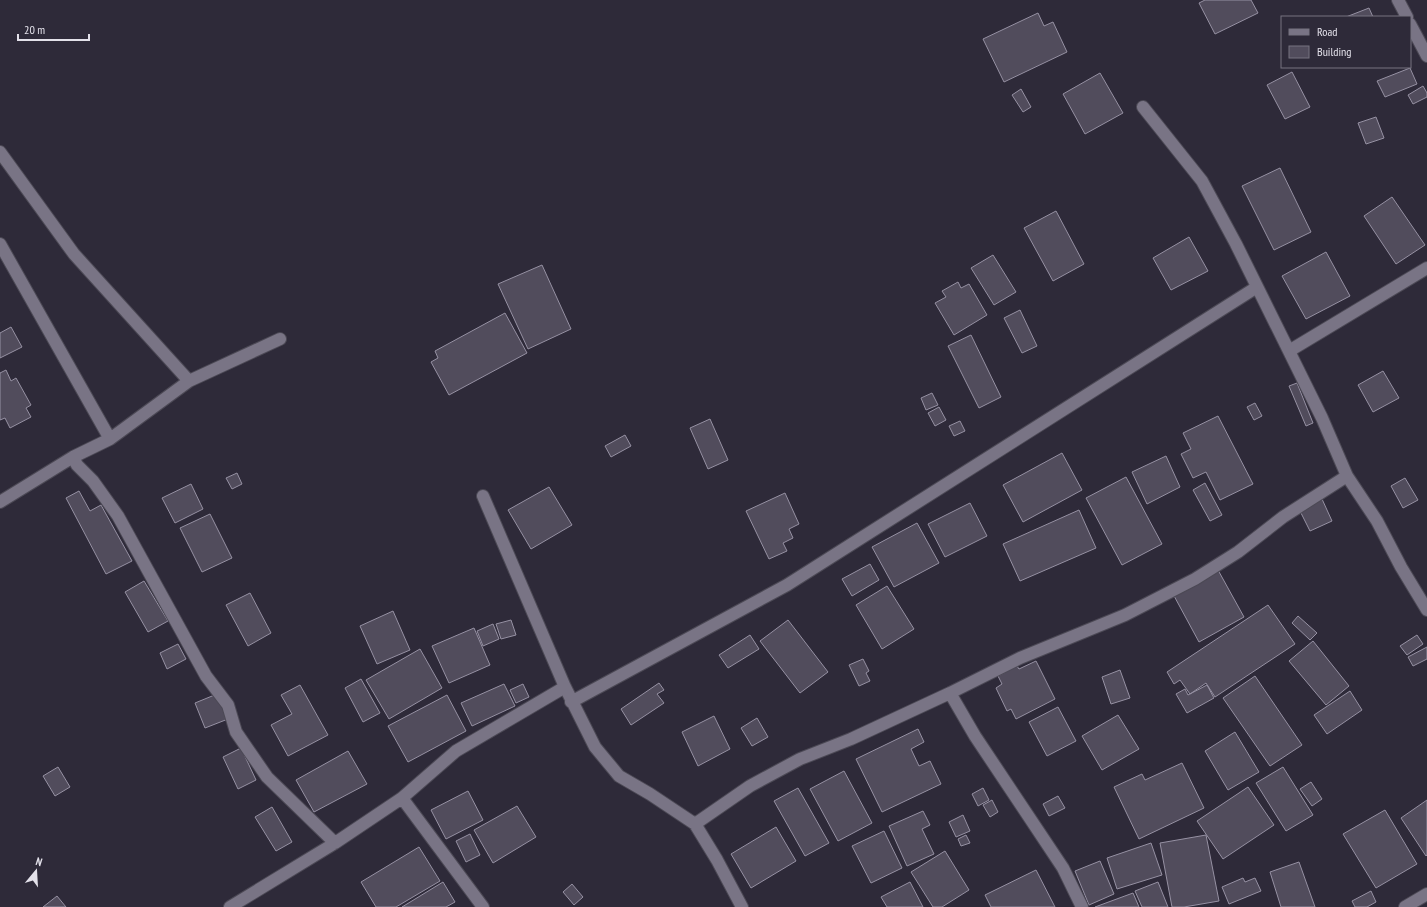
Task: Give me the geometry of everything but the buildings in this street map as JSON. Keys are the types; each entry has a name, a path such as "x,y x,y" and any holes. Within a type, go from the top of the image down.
{"street":[{"path":"1398,0 1406,16"},
{"path":"1411,26 1427,56"},
{"path":"1143,107 1202,181 1257,286 1322,418 1348,476 1377,521 1401,567 1427,610"},
{"path":"0,152 74,254 189,381"},
{"path":"0,244 110,439"},
{"path":"1289,351 1427,268"},
{"path":"571,702 787,585 1257,286"},
{"path":"0,502 73,457 110,439 189,381 280,338"},
{"path":"73,457 77,465 93,481 118,516 206,676 228,705 236,732 240,738 267,777 335,843"},
{"path":"695,824 750,786 800,760 851,739 950,693 1020,658 1124,615 1195,579 1238,552 1283,517 1348,476"},
{"path":"483,496 571,702 595,747 620,776 695,824 717,860 742,907"},
{"path":"230,907 335,843 402,798 456,751 565,687"},
{"path":"950,693 980,743 1063,868 1082,907"},
{"path":"402,798 483,907"},
{"path":"1405,907 1427,894"}]}
